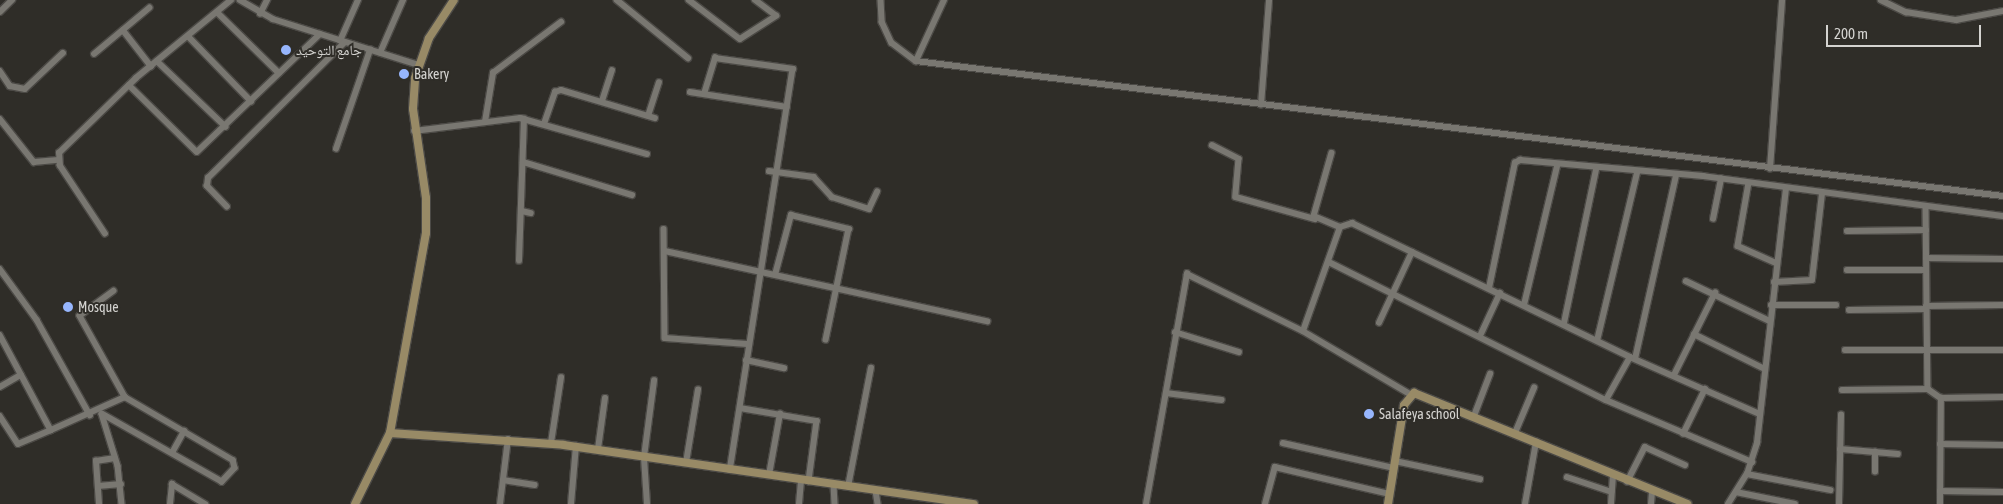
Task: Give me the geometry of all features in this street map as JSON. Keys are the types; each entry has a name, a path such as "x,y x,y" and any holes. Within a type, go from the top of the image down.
{"street":[{"path":"0,12 12,0"},
{"path":"0,119 34,162 58,160 82,128 128,85 231,0"},
{"path":"240,0 260,14 342,42 419,65"},
{"path":"260,14 267,0"},
{"path":"227,207 207,186 208,178 342,42 358,0"},
{"path":"380,53 403,0"},
{"path":"355,504 390,433 426,233 426,198 414,131 414,89 419,65 454,0"},
{"path":"689,0 740,39 776,16 755,0"},
{"path":"881,0 882,22 892,43 916,61 1770,169 2003,196"},
{"path":"916,61 944,0"},
{"path":"1261,105 1269,0"},
{"path":"1770,169 1782,0"},
{"path":"1881,0 1906,12 1956,20 2003,11"},
{"path":"619,1 688,58"},
{"path":"94,54 149,8"},
{"path":"217,12 279,73"},
{"path":"485,122 493,73 561,22"},
{"path":"123,30 151,66"},
{"path":"128,85 195,152 226,127 320,34"},
{"path":"188,36 251,101"},
{"path":"336,149 370,50"},
{"path":"0,71 10,86 25,89 63,53"},
{"path":"704,94 715,58 789,66 794,72 761,273 747,344 740,408 730,470"},
{"path":"157,61 226,127"},
{"path":"602,101 612,71"},
{"path":"648,116 659,83"},
{"path":"544,124 558,90 602,101 655,118"},
{"path":"690,92 787,107"},
{"path":"414,131 524,119 648,154"},
{"path":"519,262 524,162 524,119"},
{"path":"1212,145 1239,159 1236,197 1340,227 1352,223 1633,358 1760,414"},
{"path":"1316,219 1332,153"},
{"path":"58,160 105,234"},
{"path":"1489,288 1515,163 1520,160 1596,170 1721,179 2003,216"},
{"path":"524,162 632,195"},
{"path":"1524,305 1557,166"},
{"path":"1564,324 1596,170"},
{"path":"769,171 814,177 832,196 869,209 877,192"},
{"path":"1597,340 1638,173"},
{"path":"1606,400 1633,358 1676,175"},
{"path":"1713,219 1721,179"},
{"path":"1749,183 1738,246 1776,263"},
{"path":"1728,504 1747,474 1752,462 1760,414 1771,305 1786,189"},
{"path":"1774,282 1812,280 1822,193"},
{"path":"1926,206 1928,390"},
{"path":"522,211 531,213"},
{"path":"775,275 787,218 795,215 849,230 826,340"},
{"path":"1303,331 1340,227"},
{"path":"664,229 666,339 747,344"},
{"path":"1846,231 1926,230"},
{"path":"665,251 987,321"},
{"path":"1379,323 1412,252"},
{"path":"1926,258 2003,259"},
{"path":"1329,262 1481,334 1606,400 1752,462"},
{"path":"0,269 46,334 90,415"},
{"path":"1847,270 1926,270"},
{"path":"1146,504 1175,332 1187,274 1303,331 1410,394 1515,432 1627,482 1687,504"},
{"path":"1686,281 1715,293 1770,321"},
{"path":"101,412 224,482 231,474 234,462 125,397 80,317 114,291"},
{"path":"1481,334 1500,293"},
{"path":"1674,375 1715,293"},
{"path":"1771,305 1836,305"},
{"path":"1849,310 2003,305"},
{"path":"1175,332 1240,352"},
{"path":"1694,334 1765,369"},
{"path":"0,335 52,430"},
{"path":"1845,350 2003,350"},
{"path":"746,360 784,368"},
{"path":"848,487 872,368"},
{"path":"1474,416 1490,374"},
{"path":"0,387 22,375"},
{"path":"551,443 561,378"},
{"path":"647,504 644,457 654,381"},
{"path":"1515,432 1534,388"},
{"path":"1683,434 1705,389"},
{"path":"686,464 698,390"},
{"path":"1842,390 1928,390 1941,398 2003,397"},
{"path":"1166,393 1222,400"},
{"path":"1388,504 1410,394"},
{"path":"0,416 18,444 101,412 125,397"},
{"path":"598,449 605,398"},
{"path":"1940,504 1941,398"},
{"path":"740,408 817,422 799,504"},
{"path":"101,412 121,484 122,504"},
{"path":"769,476 780,414"},
{"path":"1839,504 1840,415"},
{"path":"172,453 184,432"},
{"path":"390,433 508,439 576,446 686,464 974,504"},
{"path":"500,504 508,439"},
{"path":"1525,504 1536,442"},
{"path":"1283,443 1480,479"},
{"path":"1940,444 2003,444"},
{"path":"572,504 576,446"},
{"path":"1627,482 1645,447 1685,465"},
{"path":"1840,448 1898,454"},
{"path":"1875,472 1876,452"},
{"path":"99,504 96,461 115,458"},
{"path":"1266,504 1275,467 1390,494"},
{"path":"1747,474 1830,490"},
{"path":"1611,504 1613,476"},
{"path":"1567,477 1612,492"},
{"path":"503,480 535,485"},
{"path":"98,486 121,484"},
{"path":"170,504 172,484 205,504"},
{"path":"834,485 836,504"},
{"path":"876,491 878,504"},
{"path":"1940,491 2003,492"},
{"path":"1651,504 1652,492"},
{"path":"1736,492 1795,504"}],"place":[{"name":"جامع التوحيد","path":"286,50"},
{"name":"Bakery","path":"404,74"},
{"name":"Mosque","path":"68,307"},
{"name":"Salafeya school","path":"1369,414"}]}
